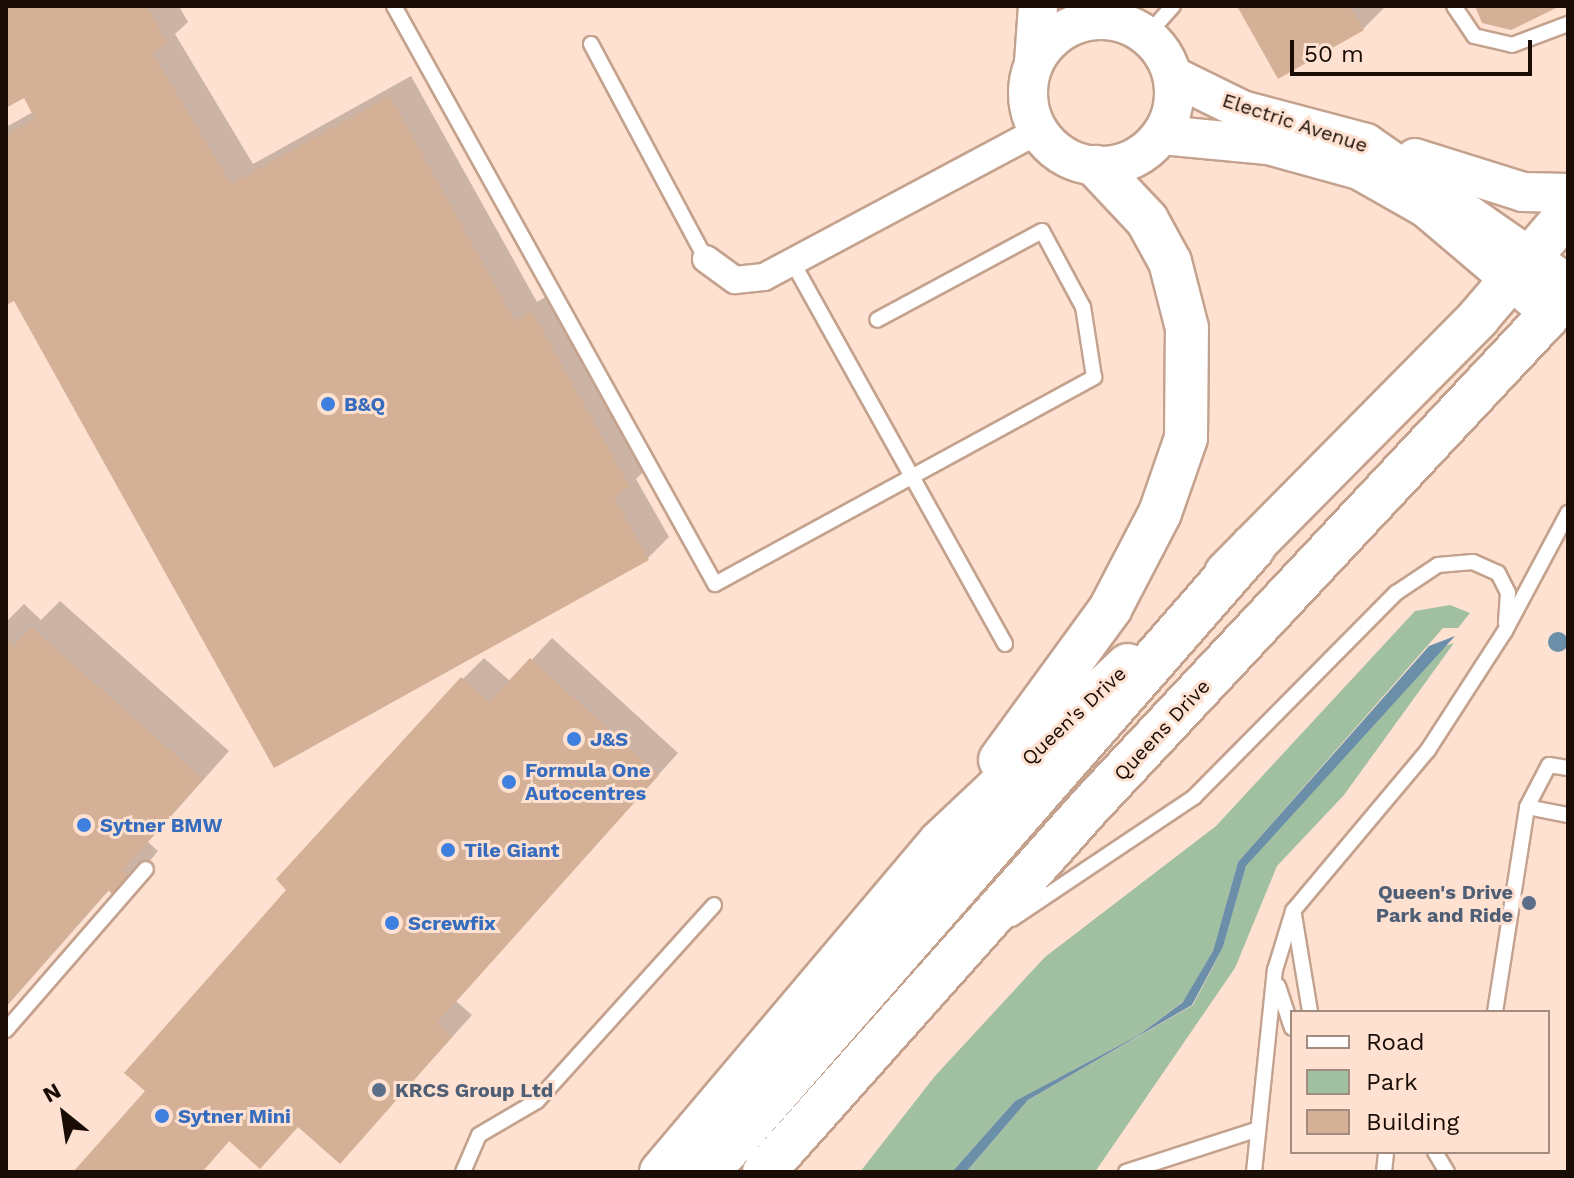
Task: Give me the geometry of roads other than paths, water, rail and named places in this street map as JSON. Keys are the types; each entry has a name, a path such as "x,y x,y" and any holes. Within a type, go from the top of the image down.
{"highway":[{"path":"707,1172 976,872 1253,547"}],"main road":[{"path":"940,842 1110,609 1160,513 1186,438 1187,328 1170,262 1147,220 1097,167"},
{"path":"1522,269 1568,213"},
{"name":"Queen's Drive","path":"661,1172 940,842 1253,547 1522,269"},
{"name":"Queens Drive","path":"764,1172 959,957 1092,804 1563,305"}],"street":[{"path":"1034,62 1057,33 1100,12 1146,36 1173,76 1174,105 1162,135 1134,158 1097,167 1063,157 1037,131 1027,97 1034,62 1038,6"},
{"name":"Electric Avenue","path":"1173,76 1242,110 1366,143 1522,269"},
{"path":"706,259 735,280 793,263 1037,131"},
{"name":"Electric Avenue","path":"1162,135 1268,145 1359,170 1522,269"},
{"path":"1366,143 1523,192 1568,193"},
{"path":"1522,269 1563,305"}],"lane":[{"path":"394,6 715,584 910,474 1094,377 1083,307 1042,231 877,320"},
{"path":"1146,36 1173,6"},
{"path":"1454,6 1474,36 1512,45 1568,24"},
{"path":"591,44 706,259"},
{"path":"793,263 1005,644"},
{"path":"1254,1172 1275,970 1293,911 1428,750 1505,631 1568,513"},
{"path":"959,957 1194,797 1396,593 1438,565 1473,562 1498,573 1508,593 1505,631"},
{"path":"1495,1010 1527,807 1549,765 1568,768"},
{"path":"1527,807 1568,815"},
{"path":"6,1030 146,869"},
{"path":"463,1172 479,1135 537,1101 714,905"},
{"path":"1293,911 1310,1010"},
{"path":"1275,970 1290,1021"},
{"path":"1126,1172 1258,1129"},
{"path":"1436,1154 1447,1172"}],"water":[{"path":"1558,632 1565,635 1568,642 1565,649 1558,652 1551,649 1548,642 1551,635"},
{"path":"1455,636 1246,866 1223,947 1192,1005 1028,1100 966,1172 952,1172 1015,1101 1139,1035 1183,1002 1213,951 1238,862 1429,646"}],"place":[{"name":"B&Q","path":"328,404"},
{"name":"J&S","path":"574,739"},
{"name":"Formula One Autocentres","path":"509,782"},
{"name":"Sytner BMW","path":"84,825"},
{"name":"Tile Giant","path":"448,850"},
{"name":"Queen's Drive Park and Ride","path":"1529,903"},
{"name":"Screwfix","path":"392,923"},
{"name":"KRCS Group Ltd","path":"379,1090"},
{"name":"Sytner Mini","path":"162,1116"}]}
